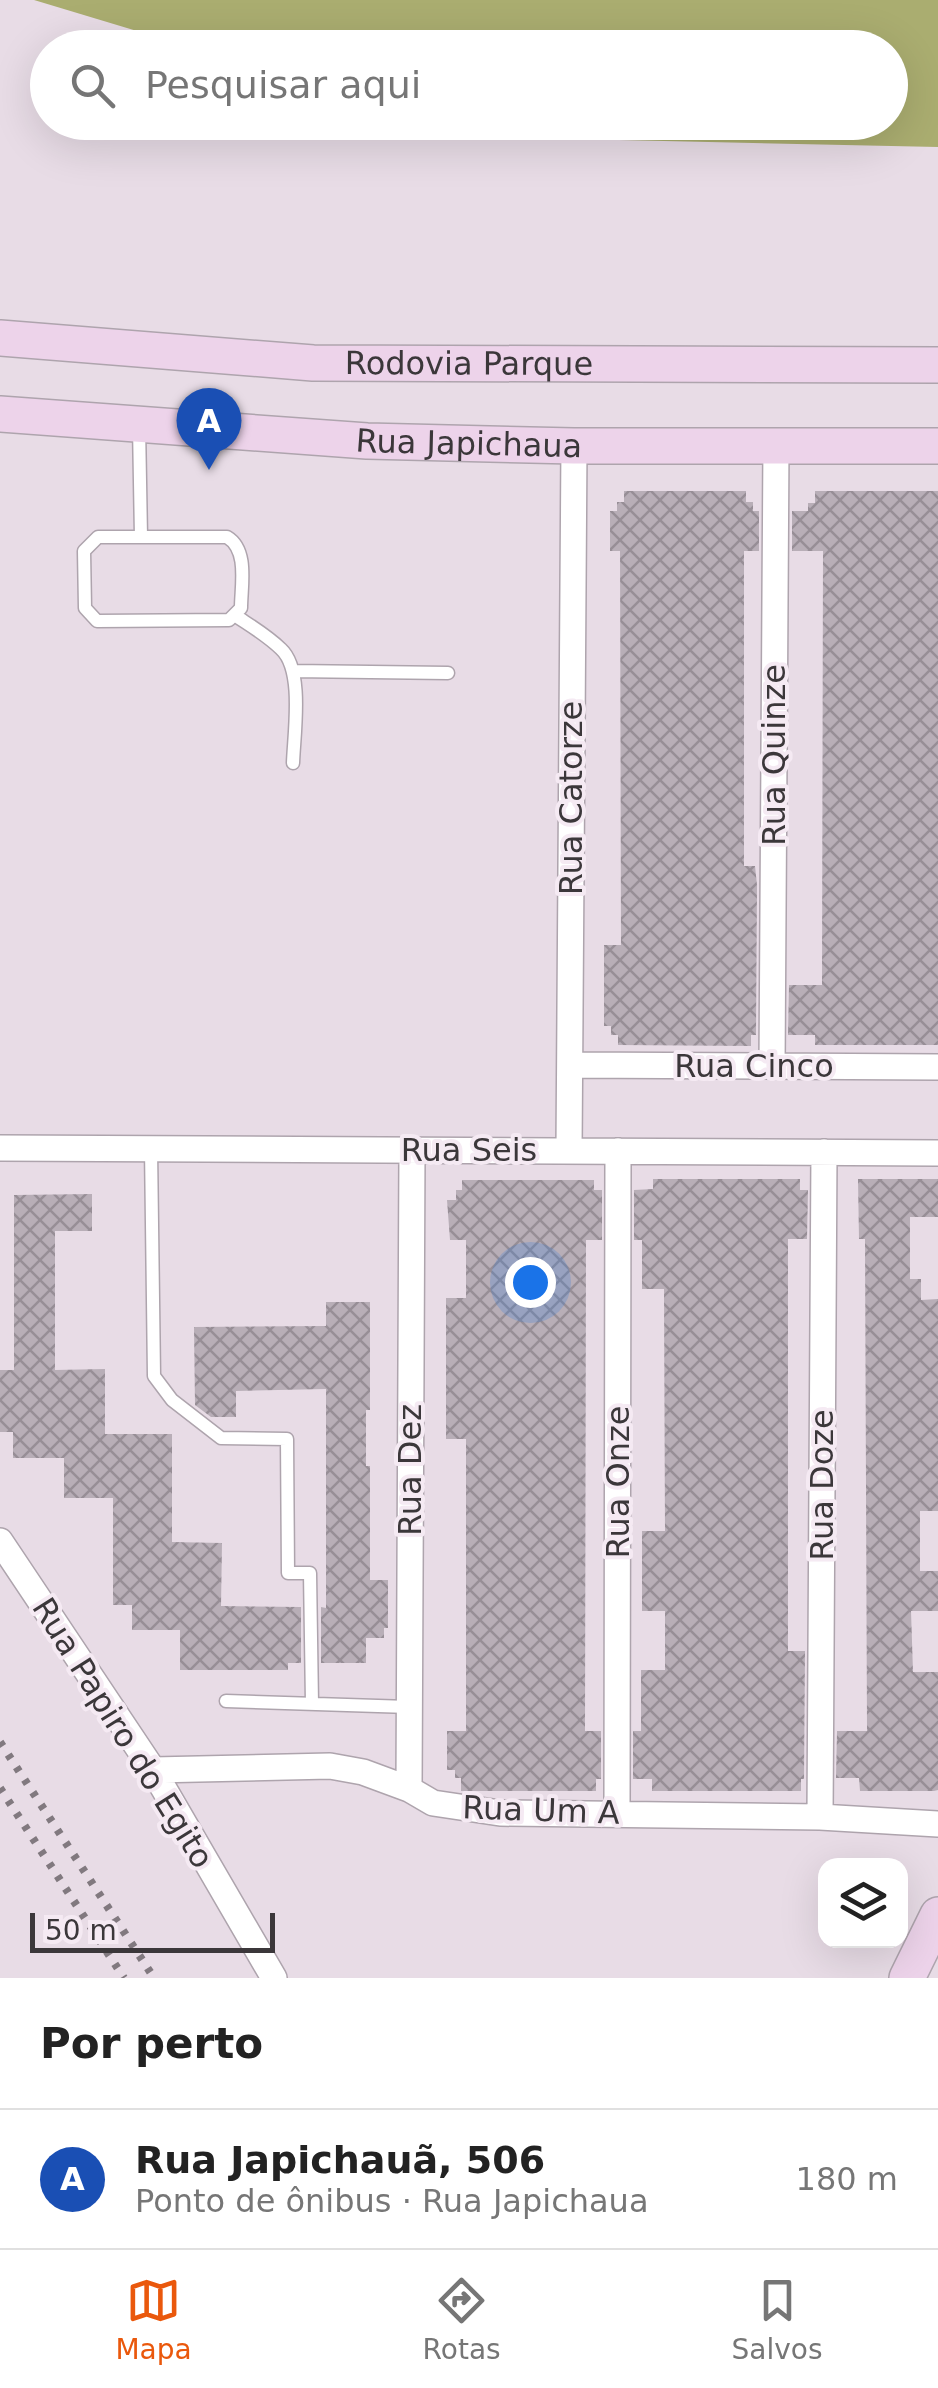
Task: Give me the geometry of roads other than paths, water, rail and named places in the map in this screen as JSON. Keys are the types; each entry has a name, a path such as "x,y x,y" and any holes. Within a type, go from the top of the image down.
{"street":[{"name":"Rodovia Parque","path":"0,338 313,363 938,365"},
{"name":"Rua Japichaua","path":"0,414 367,442 938,446"},
{"name":"Rua Quinze","path":"772,1066 776,444"},
{"name":"Rua Catorze","path":"569,1150 574,446"},
{"name":"Rua Cinco","path":"570,1066 938,1068"},
{"name":"Rua Seis","path":"0,1148 938,1153"},
{"name":"Rua Dez","path":"408,1789 412,1150"},
{"name":"Rua Onze","path":"617,1812 618,1151"},
{"name":"Rua Doze","path":"820,1817 824,1152"},
{"name":"Rua Papiro do Egito","path":"0,1541 152,1770 274,1978"},
{"name":"Rua Um A","path":"152,1770 330,1766 363,1772 433,1803 500,1812 820,1817 938,1824"},
{"path":"906,1978 938,1915"}],"lane":[{"path":"139,426 140,537"},
{"path":"140,537 227,537 236,542 241,552 241,571 240,608 236,616 229,620 96,622 85,608 84,551 98,538 140,537"},
{"path":"236,616 282,649 293,671 293,764"},
{"path":"293,671 448,674"},
{"path":"151,1148 154,1376 172,1400 221,1438 286,1439 288,1573 310,1573 312,1704"},
{"path":"226,1701 409,1707"}],"railway":[{"path":"0,1742 154,1978"},
{"path":"0,1788 124,1978"}],"place":[{"name":"Rua Japichauã, 506","path":"209,470"}]}
